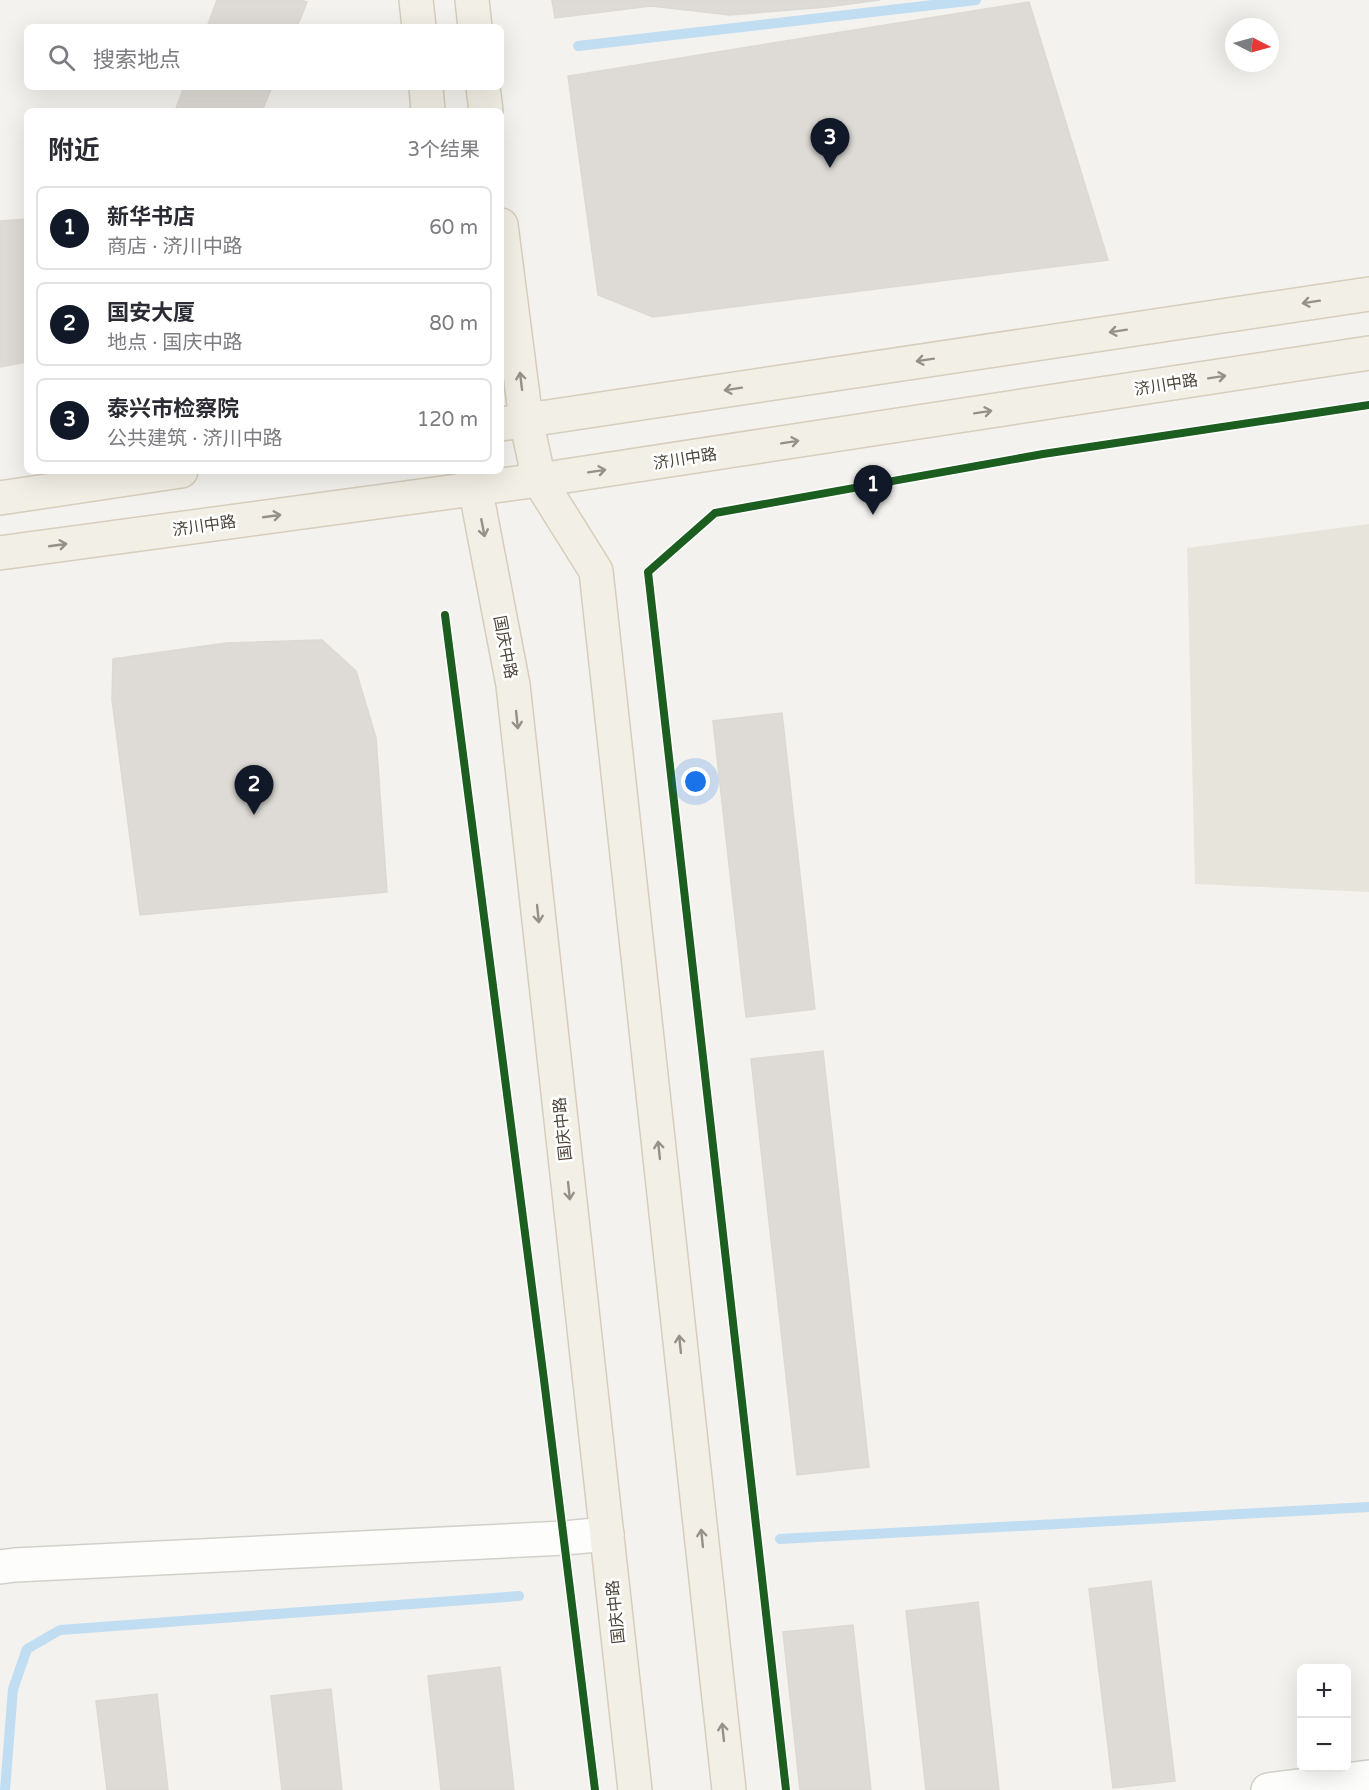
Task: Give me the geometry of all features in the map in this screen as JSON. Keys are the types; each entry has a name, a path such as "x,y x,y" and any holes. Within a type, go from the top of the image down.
{"main road":[{"path":"416,0 419,24"},
{"path":"472,0 475,24"},
{"path":"426,90 428,108"},
{"path":"483,90 486,108"},
{"path":"504,270 514,422 539,480 596,571 729,1790"},
{"path":"514,422 1369,294"},
{"name":"济川中路","path":"0,553 473,480 539,480 1369,353"},
{"path":"0,498 161,474"},
{"name":"国庆中路","path":"473,480 513,685 635,1790"}],"street":[{"path":"0,1567 607,1534"},
{"path":"1268,1790 1369,1777"}],"shaded area":[{"path":"1369,524 1369,892 1195,884 1187,548"}],"building":[{"path":"217,0 301,0 307,2 298,24 208,24"},
{"path":"552,0 880,0 730,15 651,6 555,18"},
{"path":"1029,2 1108,260 653,317 598,295 568,76"},
{"path":"183,90 271,90 263,108 176,108"},
{"path":"24,219 24,363 0,367 0,221"},
{"path":"322,640 356,671 376,738 387,892 140,915 112,700 113,659 226,643"},
{"path":"782,713 815,1009 746,1017 713,721"},
{"path":"823,1051 869,1467 797,1475 751,1059"},
{"path":"1151,1581 1175,1781 1113,1788 1089,1589"},
{"path":"978,1602 999,1790 926,1790 906,1611"},
{"path":"853,1625 871,1790 800,1790 783,1632"},
{"path":"500,1667 514,1790 441,1790 428,1676"},
{"path":"331,1689 342,1790 282,1790 271,1696"},
{"path":"157,1694 168,1790 107,1790 96,1701"}],"waterway":[{"path":"578,46 976,0"},
{"path":"780,1539 1369,1507"},
{"path":"5,1790 13,1689 27,1649 60,1630 519,1596"}],"cycle path":[{"path":"786,1790 648,572 715,513 1043,454 1369,405"},
{"path":"445,615 595,1790"}],"place":[{"name":"泰兴市检察院","path":"830,168"},
{"name":"新华书店","path":"873,515"},
{"name":"国安大厦","path":"254,815"}]}
